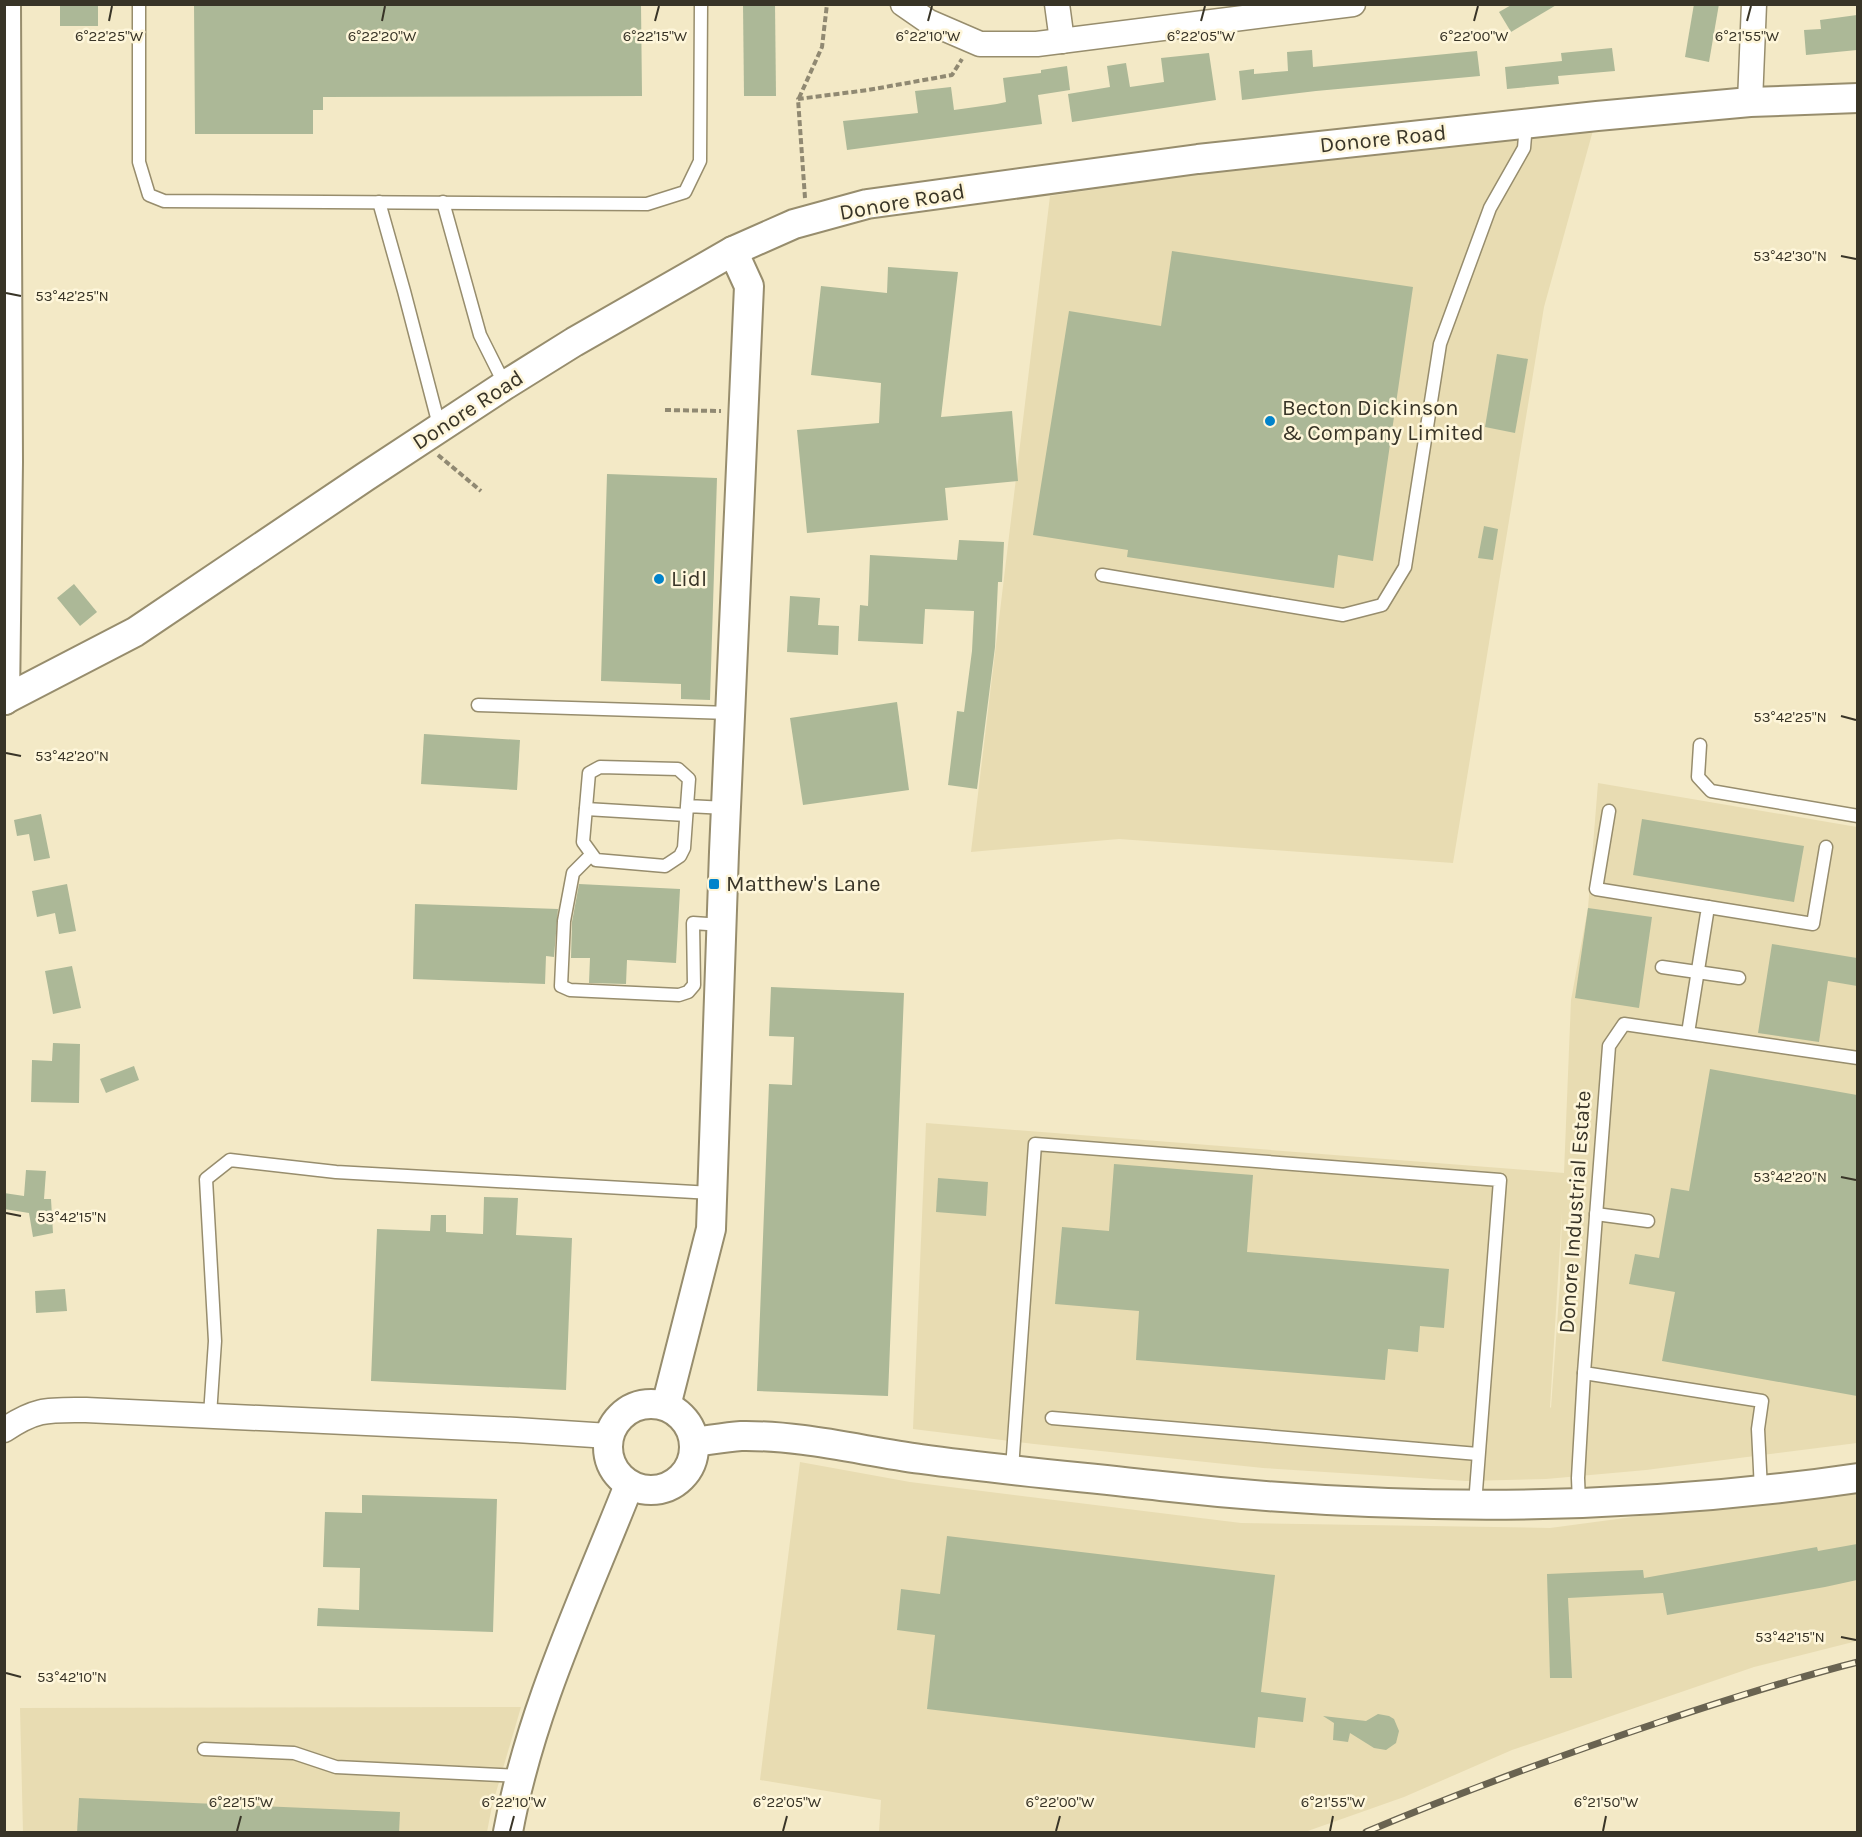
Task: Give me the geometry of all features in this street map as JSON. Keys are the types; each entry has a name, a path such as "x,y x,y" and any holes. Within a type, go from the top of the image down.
{"street":[{"path":"5,700 8,462 6,4"},
{"path":"903,4 929,22 980,44 1037,44 1353,4"},
{"path":"1057,4 1062,41"},
{"path":"1750,102 1754,4"},
{"name":"Donore Road","path":"5,700 135,633 505,385 584,337 733,250 807,220 879,202 1198,159 1526,123 1750,102 1857,98"},
{"path":"666,1406 711,1228 726,808 749,286 733,250"},
{"path":"648,1403 666,1406 681,1416 689,1425 694,1442 693,1458 684,1476 670,1486 649,1491 629,1485 619,1477 608,1454 609,1436 616,1420 633,1407 648,1403"},
{"path":"4,1430 21,1419 45,1410 210,1415 609,1436"},
{"path":"694,1442 739,1436 779,1437 924,1460 1202,1491 1389,1504 1475,1505 1655,1500 1857,1478"},
{"path":"508,1833 521,1776 548,1685 629,1485"}],"lane":[{"path":"139,4 139,162 149,195 164,201 647,204 685,192 700,161 701,4"},
{"path":"1102,575 1343,615 1382,605 1405,567 1440,344 1490,208 1524,148 1526,123"},
{"path":"379,202 404,291 431,435"},
{"path":"443,202 480,334 505,385"},
{"path":"478,705 730,713"},
{"path":"1700,745 1698,777 1711,792 1857,816"},
{"path":"600,767 678,769 689,779 684,849 680,856 665,866 596,860 583,842 586,809 589,773 600,767"},
{"path":"586,809 687,811 726,808"},
{"path":"1609,811 1596,889 1814,924 1826,847"},
{"path":"591,855 579,864 573,873 564,921 561,986 570,990 679,995 688,992 694,985 693,923 722,925"},
{"path":"1688,1033 1708,907"},
{"path":"1662,967 1739,978"},
{"name":"Donore Industrial Estate","path":"1579,1503 1578,1478 1584,1373 1609,1046 1624,1024 1857,1058"},
{"path":"1011,1469 1035,1144 1500,1180 1475,1505"},
{"path":"210,1415 215,1341 206,1179 230,1160 336,1172 712,1193"},
{"path":"1596,1214 1648,1221"},
{"path":"1584,1373 1762,1401 1758,1429 1761,1490"},
{"path":"1052,1418 1478,1454"},
{"path":"204,1749 294,1753 336,1767 521,1776"}],"path":[{"path":"807,220 798,99 822,47 827,4"},
{"path":"798,99 868,90 951,75 973,41"},
{"path":"665,410 743,412"},
{"path":"431,435 481,490"}],"shaded area":[{"path":"1597,116 1544,307 1453,863 1119,839 971,852 1050,196"},
{"path":"1598,783 1857,827 1857,1443 1646,1470 1546,1479 1466,1481 1263,1468 913,1429 926,1123 1564,1173 1571,1000 1588,908","holes":["1562,1213 1560,1283 1551,1408"]},
{"path":"800,1462 910,1482 1241,1523 1550,1528 1857,1487 1857,1641 1754,1667 1512,1750 1404,1797 1305,1832 879,1832 881,1800 760,1780"},
{"path":"521,1707 492,1806 487,1832 23,1832 20,1708"}],"building":[{"path":"60,4 98,4 98,26 60,26"},
{"path":"194,4 641,4 642,96 323,97 323,110 313,110 313,134 195,134"},
{"path":"743,4 775,4 776,96 744,96"},
{"path":"1513,4 1558,4 1511,32 1499,12"},
{"path":"1694,4 1719,4 1709,62 1685,57"},
{"path":"1857,15 1857,50 1806,55 1804,30 1821,29 1820,20"},
{"path":"1612,48 1615,71 1558,76 1559,84 1507,89 1505,67 1562,61 1561,53"},
{"path":"1312,50 1313,67 1477,51 1480,76 1242,100 1239,71 1254,69 1254,74 1288,71 1287,52"},
{"path":"1209,53 1216,100 1072,122 1068,94 1110,87 1107,66 1126,63 1130,87 1164,82 1161,58"},
{"path":"1067,66 1070,90 1038,95 1042,124 847,150 843,121 918,113 915,91 951,87 954,110 997,104 1006,102 1003,78 1041,73 1041,70"},
{"name":"Becton Dickinson & Company Limited","path":"1172,251 1413,287 1373,561 1338,555 1334,588 1127,557 1128,550 1033,535 1069,311 1161,326"},
{"path":"888,267 958,272 941,417 1012,411 1018,481 945,488 948,520 807,533 797,430 879,423 881,383 811,375 821,286 887,293"},
{"path":"1497,354 1528,359 1515,433 1485,427"},
{"name":"Lidl","path":"607,474 717,478 710,700 681,699 681,684 601,681"},
{"path":"1484,526 1498,529 1493,560 1478,558"},
{"path":"959,540 1004,542 1002,582 998,582 995,647 977,789 948,785 957,711 964,712 972,651 974,611 925,609 923,644 858,641 860,605 868,606 870,555 957,560"},
{"path":"74,584 97,612 80,626 57,598"},
{"path":"790,596 820,598 818,625 839,626 838,655 787,652"},
{"path":"897,702 909,790 803,805 790,718"},
{"path":"424,734 520,740 517,790 421,784"},
{"path":"41,814 50,858 34,861 29,834 17,836 14,820"},
{"path":"1642,819 1804,846 1794,902 1633,875"},
{"path":"67,884 76,931 59,934 55,913 37,917 32,891"},
{"path":"579,884 680,889 676,963 627,960 626,984 589,983 590,958 571,958 572,922"},
{"path":"415,904 558,909 554,957 546,956 545,984 413,979"},
{"path":"1588,908 1652,917 1639,1008 1575,998"},
{"path":"1772,944 1857,958 1857,986 1828,981 1819,1042 1758,1033"},
{"path":"72,966 81,1008 53,1014 45,971"},
{"path":"771,987 904,993 888,1396 757,1391 769,1084 792,1085 794,1037 769,1036"},
{"path":"53,1043 80,1044 79,1103 31,1102 32,1060 52,1061"},
{"path":"134,1066 139,1080 106,1093 100,1079"},
{"path":"1710,1069 1857,1095 1857,1396 1662,1361 1675,1292 1629,1284 1635,1254 1659,1258 1671,1188 1689,1191"},
{"path":"1114,1164 1253,1175 1247,1252 1449,1269 1444,1328 1420,1326 1418,1352 1388,1349 1385,1380 1136,1360 1139,1311 1055,1304 1062,1227 1109,1231"},
{"path":"26,1170 46,1171 44,1199 51,1199 53,1233 33,1237 29,1213 4,1209 4,1193 24,1196"},
{"path":"938,1178 988,1182 986,1216 936,1212"},
{"path":"484,1197 518,1198 516,1235 572,1238 566,1390 371,1381 377,1229 430,1231 431,1215 446,1215 446,1232 483,1234"},
{"path":"65,1289 67,1311 36,1313 35,1291"},
{"path":"362,1495 497,1499 493,1632 317,1626 318,1608 359,1610 360,1568 323,1567 325,1512 362,1513"},
{"path":"947,1536 1275,1575 1261,1692 1306,1698 1303,1722 1258,1717 1255,1748 927,1709 935,1635 897,1630 901,1589 940,1594"},
{"path":"1857,1544 1857,1580 1825,1587 1667,1615 1663,1593 1568,1598 1572,1678 1550,1678 1547,1574 1643,1570 1644,1578 1817,1547 1818,1551"},
{"path":"1378,1714 1394,1719 1399,1731 1396,1743 1386,1750 1374,1748 1350,1733 1348,1742 1333,1740 1334,1723 1323,1716 1366,1721"},
{"path":"79,1798 400,1812 399,1833 77,1833"}],"railway":[{"path":"1366,1832 1547,1761 1757,1691 1858,1662"}],"place":[{"name":"Becton Dickinson & Company Limited","path":"1270,421"},
{"name":"Lidl","path":"659,579"},
{"name":"Matthew's Lane","path":"714,884"}]}
